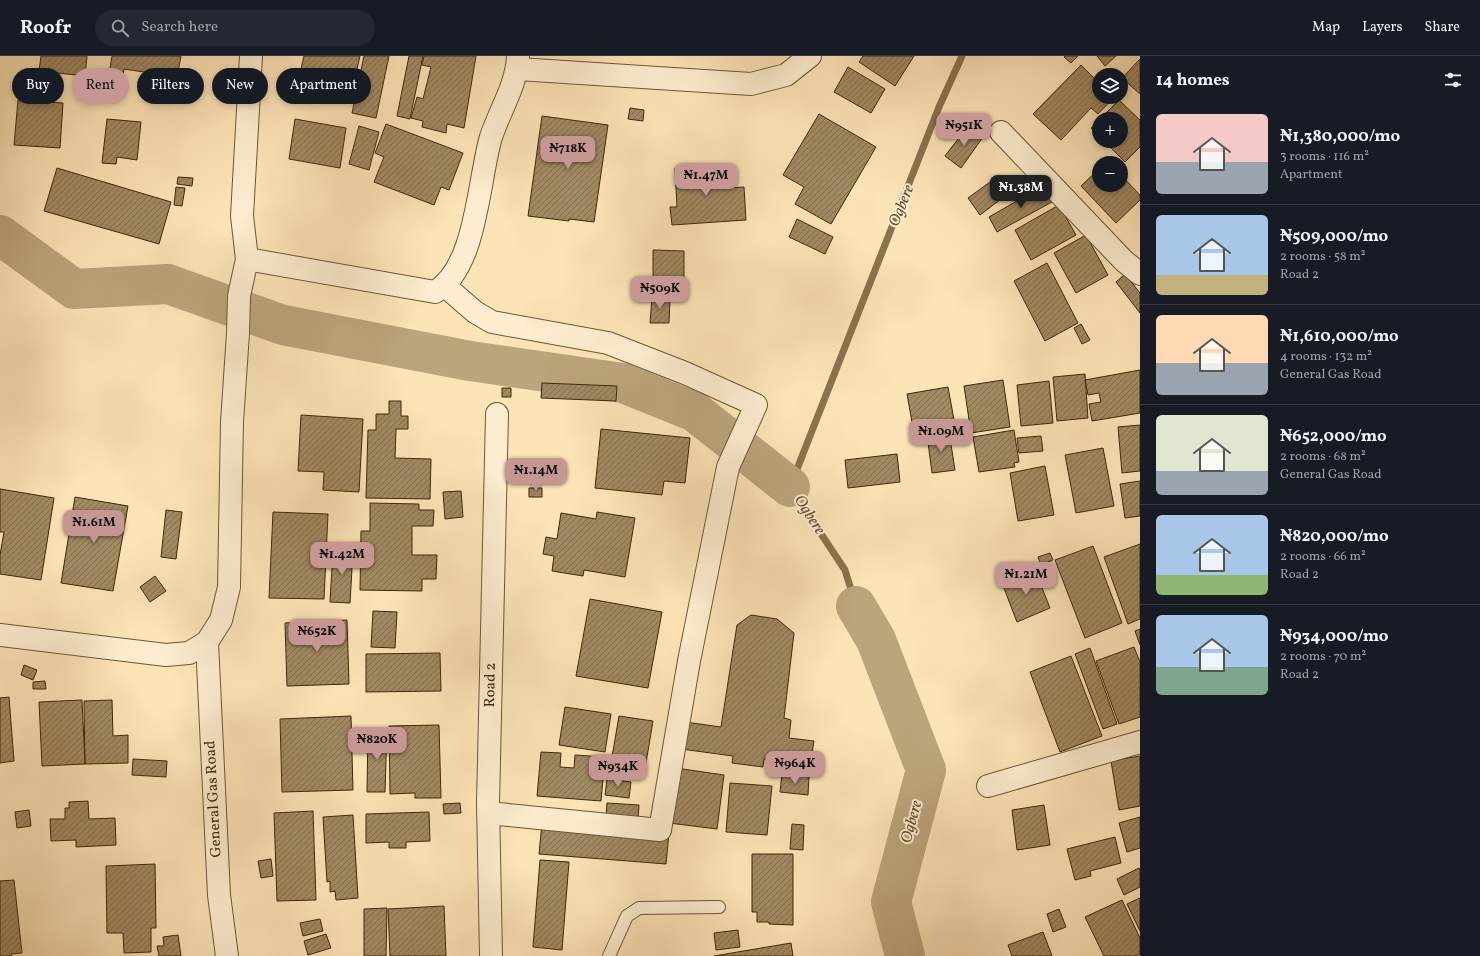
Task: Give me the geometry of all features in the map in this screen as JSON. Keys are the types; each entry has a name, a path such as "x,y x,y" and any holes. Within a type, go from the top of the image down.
{"street":[{"path":"0,636 166,655 189,653 207,642 221,620 229,587 232,422 239,296 245,270 242,216 251,56"},
{"path":"245,270 435,292 445,286 459,266 469,241 491,138 518,63 751,84 786,75 810,56"},
{"path":"1001,132 1124,261 1140,274"},
{"path":"445,286 475,312 492,322 608,343 685,372 756,405 728,468 688,661 660,830 488,813"},
{"name":"Road 2","path":"491,956 488,813 497,414"},
{"name":"General Gas Road","path":"207,642 219,895 227,956"},
{"path":"988,786 1140,742"}],"lane":[{"path":"609,956 627,916 639,908 719,907"}],"building":[{"path":"41,56 87,56 86,68 72,68 72,75 64,74 64,68 39,68"},
{"path":"112,56 181,56 179,68 137,68 137,71 129,70 129,68 110,68"},
{"path":"304,56 360,56 357,68 301,68"},
{"path":"364,56 389,56 376,118 352,113 354,104 371,104 371,68 361,68"},
{"path":"409,56 423,56 410,119 397,116"},
{"path":"424,56 476,56 464,128 447,124 446,133 422,127 423,121 411,118 417,97 423,99 431,67 422,65"},
{"path":"863,56 914,56 895,86 859,62"},
{"path":"1078,56 1071,63 1064,57"},
{"path":"1097,56 1116,56 1105,66"},
{"path":"1140,59 1140,94 1128,83 1128,72"},
{"path":"1081,65 1092,76 1092,104 1107,104 1100,112 1096,112 1091,108 1061,140 1033,114"},
{"path":"848,67 885,89 871,113 834,92"},
{"path":"18,104 63,104 60,148 14,145"},
{"path":"1115,104 1123,104 1140,120 1140,147 1128,159 1128,156 1119,156 1111,148 1128,148 1128,112 1107,112"},
{"path":"630,108 644,110 643,121 628,119"},
{"path":"819,114 876,147 831,224 795,204 804,187 783,175"},
{"path":"542,116 608,125 594,222 569,219 569,221 528,216"},
{"path":"107,119 141,122 137,160 117,157 116,164 102,163"},
{"path":"295,119 346,128 340,168 289,159"},
{"path":"386,124 463,153 449,190 441,187 434,205 374,182 384,157 375,153"},
{"path":"359,126 379,132 369,170 349,164"},
{"path":"968,126 983,137 961,168 945,156"},
{"path":"716,165 717,172 727,171 728,188 744,187 746,220 672,225 670,207 677,207 675,168"},
{"path":"57,168 171,202 159,244 44,211"},
{"path":"1092,176 1092,192 1128,192 1128,182 1140,195 1140,200 1116,223 1081,186"},
{"path":"178,177 193,178 192,186 177,184"},
{"path":"997,177 1009,193 980,215 968,198"},
{"path":"1043,186 1052,202 997,232 989,217"},
{"path":"176,187 185,188 182,206 174,205"},
{"path":"1059,205 1076,235 1031,260 1015,230"},
{"path":"797,219 833,237 825,254 789,237"},
{"path":"1086,235 1108,275 1076,293 1054,253"},
{"path":"653,250 684,251 684,279 653,278"},
{"path":"1047,263 1078,323 1045,341 1014,281"},
{"path":"1125,274 1140,293 1140,313 1116,282"},
{"path":"652,297 670,298 669,323 650,323"},
{"path":"1081,324 1090,340 1082,344 1074,328"},
{"path":"1140,370 1140,413 1092,421 1089,404 1101,402 1099,393 1088,395 1085,380"},
{"path":"1085,374 1088,418 1057,421 1053,377"},
{"path":"1003,380 1010,427 971,433 964,386"},
{"path":"1049,381 1053,423 1021,426 1017,385"},
{"path":"542,383 617,386 616,401 541,398"},
{"path":"948,387 954,420 913,428 907,394"},
{"path":"502,388 511,388 511,397 502,397"},
{"path":"389,401 401,401 401,416 408,416 408,429 396,429 395,458 431,459 430,499 366,498 368,430 376,430 376,414 389,414"},
{"path":"301,415 363,419 359,492 323,490 324,472 298,471"},
{"path":"1140,425 1140,471 1122,473 1118,427"},
{"path":"601,429 690,438 685,483 664,481 662,495 595,488"},
{"path":"1014,430 1019,462 1014,463 1015,467 979,472 973,437"},
{"path":"949,432 955,470 932,473 927,435"},
{"path":"1041,436 1043,451 1019,453 1017,438"},
{"path":"1103,448 1114,506 1076,513 1065,455"},
{"path":"897,454 900,482 848,488 845,460"},
{"path":"1045,466 1054,515 1018,521 1010,473"},
{"path":"526,468 543,469 543,478 525,478"},
{"path":"1140,481 1140,516 1125,518 1120,484"},
{"path":"529,488 542,488 542,497 529,497"},
{"path":"0,489 54,498 41,580 0,574 0,555 4,532 0,532"},
{"path":"461,491 463,517 445,519 443,492"},
{"path":"75,497 128,506 113,591 61,583"},
{"path":"370,503 419,504 419,510 434,510 433,526 412,526 412,555 437,555 436,579 422,579 422,591 360,590 361,531 370,531"},
{"path":"166,510 182,512 176,559 161,557"},
{"path":"273,512 328,514 324,599 269,598"},
{"path":"597,512 635,518 625,577 584,570 583,576 552,571 554,556 543,554 546,537 557,539 561,513 596,519"},
{"path":"1140,544 1140,619 1128,624 1104,557"},
{"path":"1093,546 1122,623 1085,638 1055,560"},
{"path":"333,550 353,551 350,603 330,602"},
{"path":"1050,553 1053,560 1041,565 1038,557"},
{"path":"1035,570 1050,608 1017,622 1002,583"},
{"path":"155,576 166,591 150,602 140,587"},
{"path":"590,599 662,612 648,688 576,676"},
{"path":"373,611 397,612 395,648 371,647"},
{"path":"751,615 777,619 794,633 784,718 791,720 789,738 814,741 810,765 764,759 763,767 732,763 733,756 681,749 685,722 721,727 737,625"},
{"path":"347,620 349,684 287,686 285,623"},
{"path":"1140,629 1140,645 1135,631"},
{"path":"1134,647 1140,662 1140,717 1119,724 1096,661"},
{"path":"1090,648 1117,724 1103,729 1075,654"},
{"path":"440,653 441,691 366,692 366,654"},
{"path":"1071,656 1102,736 1060,752 1030,672"},
{"path":"24,665 37,670 33,680 21,675"},
{"path":"45,681 46,689 33,689 33,682"},
{"path":"9,697 14,761 0,763 0,698"},
{"path":"82,700 85,764 42,766 39,702"},
{"path":"112,700 113,736 128,735 128,763 85,764 84,701"},
{"path":"565,707 611,714 605,752 559,745"},
{"path":"351,716 353,790 282,792 280,719"},
{"path":"619,716 653,721 644,775 610,769"},
{"path":"439,725 441,798 415,798 415,793 390,794 389,726"},
{"path":"368,730 387,730 385,792 367,792"},
{"path":"541,752 561,753 560,767 574,768 575,755 605,757 601,801 537,796"},
{"path":"1140,756 1140,806 1119,810 1111,761"},
{"path":"133,759 167,761 166,777 132,775"},
{"path":"676,768 724,775 717,829 669,823"},
{"path":"782,774 809,777 808,795 780,792"},
{"path":"607,779 631,782 629,798 605,795"},
{"path":"730,783 772,786 767,835 726,832"},
{"path":"88,801 89,819 115,818 116,845 76,847 76,840 51,841 50,819 65,819 65,808 69,808 69,802"},
{"path":"460,803 461,813 444,814 443,804"},
{"path":"607,803 639,805 638,819 606,817"},
{"path":"1044,805 1050,845 1017,850 1012,810"},
{"path":"29,810 31,826 17,828 15,812"},
{"path":"313,811 316,900 277,901 274,813"},
{"path":"429,812 430,841 406,842 406,848 389,848 389,842 366,843 366,814"},
{"path":"353,815 358,898 336,900 335,891 330,892 330,881 327,882 323,817"},
{"path":"1140,817 1140,848 1127,852 1119,823"},
{"path":"542,823 669,833 666,864 539,854"},
{"path":"792,824 804,825 803,850 790,849"},
{"path":"1115,837 1121,863 1090,871 1091,876 1075,880 1067,849"},
{"path":"752,854 793,854 793,925 757,922 757,912 752,912"},
{"path":"271,859 273,876 261,878 258,861"},
{"path":"540,860 569,862 562,950 533,947"},
{"path":"155,864 156,928 151,928 151,952 124,953 123,933 107,933 106,866"},
{"path":"1139,868 1140,887 1124,895 1117,879"},
{"path":"14,880 22,953 11,954 12,956 0,956 0,881"},
{"path":"1140,898 1140,931 1127,904"},
{"path":"1122,900 1140,938 1140,954 1137,956 1104,956 1085,917"},
{"path":"444,906 446,956 390,956 388,909"},
{"path":"387,908 386,956 364,956 364,909"},
{"path":"1059,909 1066,927 1053,932 1047,914"},
{"path":"320,919 323,931 303,936 300,923"},
{"path":"738,930 740,947 716,950 714,933"},
{"path":"1043,932 1052,956 1012,956 1008,945"},
{"path":"326,934 331,948 308,955 304,941"},
{"path":"178,935 181,956 159,956 157,946 164,946 163,937"},
{"path":"791,943 793,956 714,956"}],"waterway":[{"name":"Ogbere","path":"856,606 845,570 790,487 939,107 962,56"},
{"path":"0,235 74,289 168,284 283,325 470,361 623,383 695,412 790,487"},
{"name":"Ogbere","path":"856,606 876,640 926,770 891,902 905,956"}]}
